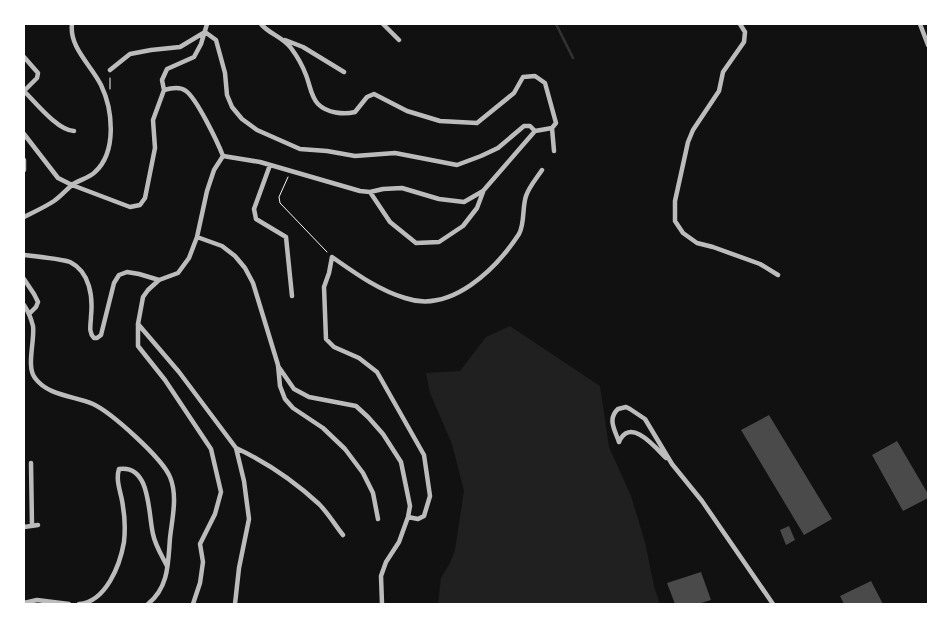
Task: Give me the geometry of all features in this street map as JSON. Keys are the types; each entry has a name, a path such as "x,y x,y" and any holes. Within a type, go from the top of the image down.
{"street":[{"path":"24,217 55,200 72,185 94,173 104,162 110,149 111,117 101,86 81,55 71,33 72,24"},
{"path":"24,134 58,178 130,207 140,205 145,198 155,148 154,120 164,90 162,80 167,69 194,57 206,32 207,24"},
{"path":"261,24 264,28 284,40 303,47 344,72"},
{"path":"383,24 399,40"},
{"path":"740,24 745,32 744,42 723,72 719,91 693,130 688,142 675,201 676,221 683,233 697,243 760,264 778,275"},
{"path":"920,24 928,46"},
{"path":"110,70 130,54 180,47 206,32"},
{"path":"206,32 216,40 225,73 227,95 232,107 242,119 257,130 300,149 355,156 395,153 457,165 498,148 524,126 530,126 535,131"},
{"path":"223,156 270,165 360,192 402,188 439,199 464,202 483,191 535,131 552,128 556,123 545,83 535,76 522,78 514,92 477,123 440,121 407,111 374,94 366,97 355,112 345,114 329,110 319,105 306,74 284,40"},
{"path":"24,56 38,73 37,78 24,91 56,122 69,131 74,131"},
{"path":"164,90 176,88 185,90 193,98 223,156"},
{"path":"552,128 554,151"},
{"path":"193,604 200,583 203,562 200,544 215,514 221,492 211,449 165,380 138,346 138,324 143,297 148,290 160,280 178,273 189,258 197,236 206,191 214,170 223,156"},
{"path":"24,160 24,170"},
{"path":"270,165 254,209 256,219 286,238 292,296"},
{"path":"408,517 418,519 424,516 430,496 424,455 377,372 359,358 334,347 326,339 324,287 332,257 363,279 406,299 424,302 462,292 476,283 497,262 519,233 525,197 542,170"},
{"path":"370,192 390,222 416,243 439,242 464,226 477,208 483,191"},
{"path":"197,236 222,246 235,256 245,268 253,283 278,365 280,386 284,399 293,408 323,428 345,450 363,473 373,493 378,519"},
{"path":"24,255 69,262 79,269 90,287 93,302 90,331 94,338 101,335 114,283 119,275 127,272 160,280"},
{"path":"24,279 38,302 29,314"},
{"path":"24,305 33,327 31,366 33,377 53,392 94,405 105,412 151,452 170,477 174,496 166,580 157,597 148,604"},
{"path":"138,324 180,372 236,448 244,481 248,519 235,604"},
{"path":"278,365 294,389 309,397 356,406 368,416 383,434 401,462 410,506 399,542 386,562 381,576 382,604"},
{"path":"672,464 645,420 634,410 626,407 618,409 613,414 612,422 620,442 628,432 638,434 646,438 672,464 714,517 773,604"},
{"path":"236,448 260,459 291,481 320,506 343,535"},
{"path":"31,463 32,526"},
{"path":"79,604 86,604 96,598 109,582 120,561 124,540 124,507 117,476 119,469 126,468 137,474 147,492 153,535 167,567"},
{"path":"24,526 38,525"},
{"path":"24,603 37,600 68,604"}],"path":[{"path":"291,171 279,197 280,203 332,257"}],"shaded area":[{"path":"510,326 600,386 609,447 631,496 645,542 654,586 660,604 438,604 441,578 455,550 464,491 452,444 430,393 426,373 460,371 486,337"}],"building":[{"path":"769,415 832,519 804,535 741,430"},
{"path":"897,441 928,494 928,498 903,511 872,455"},
{"path":"789,526 795,540 786,545 780,530"},
{"path":"701,572 711,600 698,604 675,604 667,583"},
{"path":"871,581 883,604 844,604 840,596"}],"waterway":[{"path":"556,24 573,58"}]}
